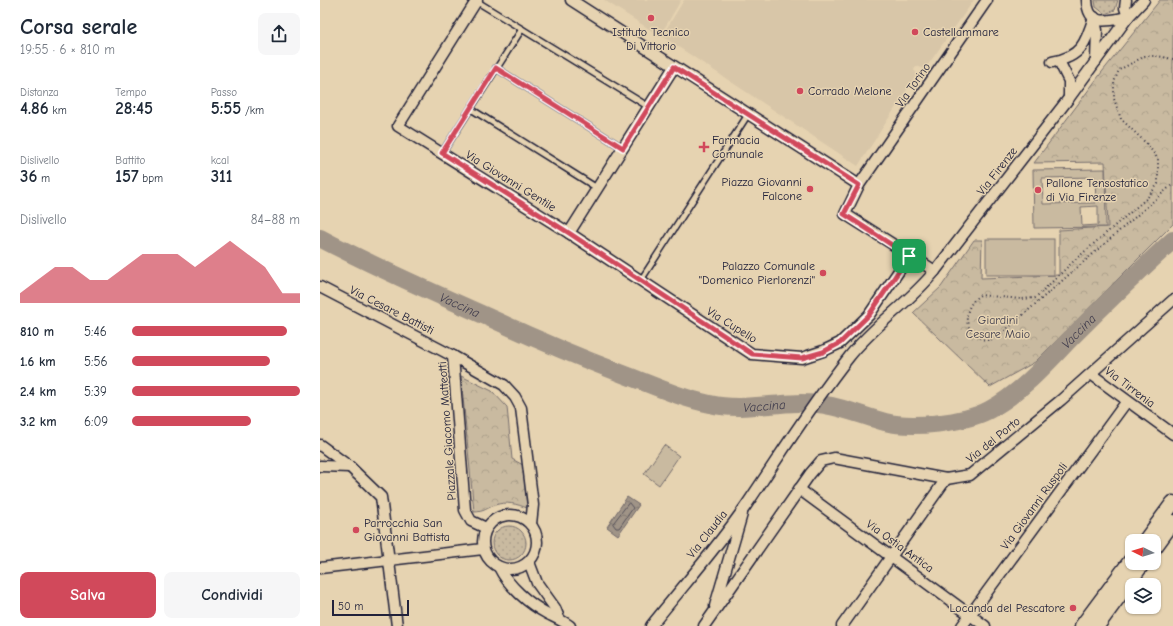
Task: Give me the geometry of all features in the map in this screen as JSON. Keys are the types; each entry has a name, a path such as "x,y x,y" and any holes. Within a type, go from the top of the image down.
{"street":[{"name":"Via Giovanni Gentile","path":"476,0 398,126 569,233"},
{"path":"571,0 859,185 844,214 935,271"},
{"name":"Via Torino","path":"859,185 987,0"},
{"path":"1087,0 1090,12 1094,17 1097,30 1096,61"},
{"path":"1094,17 1106,22 1128,17 1125,8 1126,0"},
{"name":"Via Firenze","path":"744,508 786,444 848,358 879,325 913,295 935,271 1069,98 1128,17 1144,0"},
{"path":"1069,98 1069,82 1056,62 1073,56 1082,46 1088,35 1094,17"},
{"path":"569,233 674,67"},
{"name":"Via Cupello","path":"569,233 752,354 802,358 823,352 840,343 855,330 869,315 909,256"},
{"name":"Via Cesare Battisti","path":"320,287 453,356"},
{"name":"Via del Porto","path":"799,489 818,464 826,459 834,458 946,479 962,478 977,470 1091,374 1173,300"},
{"name":"Piazzale Giacomo Matteotti","path":"453,356 504,385 515,397 521,408 533,504 531,524 535,531 537,547 529,562"},
{"name":"Piazzale Giacomo Matteotti","path":"453,356 465,510 471,521 486,528"},
{"name":"Via Tirrenia","path":"1091,374 1173,434"},
{"name":"Via Giovanni Ruspoli","path":"962,626 1127,401"},
{"path":"320,444 350,467 380,497 397,626"},
{"path":"320,466 350,467"},
{"path":"842,626 893,557 946,479"},
{"name":"Via Ostia Antica","path":"799,489 985,626"},
{"name":"Via Claudia","path":"704,626 799,489"},
{"path":"1150,534 1173,503"},
{"name":"Via Claudia","path":"712,615 744,508"},
{"name":"Via Claudia","path":"651,626 744,508"},
{"path":"531,524 524,518 507,514 499,517 486,528 482,542 483,549 486,556 499,567 507,582 513,588 562,623"},
{"path":"1161,538 1173,522"},
{"path":"320,568 483,549"},
{"path":"499,567 515,569 529,562 537,583 555,608 562,623"},
{"path":"1082,626 1125,568"},
{"path":"1097,626 1138,570"}],"lane":[{"path":"476,0 649,107"},
{"path":"442,153 522,29"},
{"path":"496,68 623,148"},
{"path":"470,109 597,188"},
{"path":"640,281 749,113"}],"path":[{"path":"1173,59 1158,56 1145,56 1119,70 1114,82 1114,99 1121,118 1147,144 1158,159 1158,184 1148,198 1076,259 1035,298 1021,299 980,295 974,298 970,304 966,317 967,325 970,330 985,340 989,340 1000,335 1173,184"}],"shaded area":[{"name":"Istituto Tecnico Di Vittorio","path":"604,0 681,0 660,36"},
{"name":"Corrado Melone","path":"684,0 974,0 925,69 916,66 914,70 917,74 858,166 662,36"}],"green space":[{"path":"1095,0 1118,0 1115,10 1105,14 1096,7"},
{"name":"Giardini Cesare Maio","path":"1160,0 1173,0 1173,224 1035,362 990,387 913,313 941,287 974,240 982,240 981,278 1059,275 1059,230 1108,227 1105,162 1034,163 1102,72"},
{"name":"Pallone Tensostatico di Via Firenze","path":"1105,169 1106,227 1034,228 1033,170","holes":["1095,177 1096,203 1043,204 1042,178","1098,206 1098,225 1082,226 1081,207"]},
{"path":"986,239 1054,239 1054,275 986,275"},
{"path":"461,376 492,391 507,407 512,459 523,465 527,508 515,504 503,503 483,511 474,512"},
{"path":"664,445 679,456 659,485 644,474"},
{"path":"506,526 512,526 516,527 523,533 526,543 525,550 519,557 512,560 506,560 502,559 495,553 492,546 492,540 493,536 499,529"}],"water":[{"path":"627,497 639,505 618,535 607,527"}],"waterway":[{"name":"Vaccina","path":"320,238 386,271 530,336 592,362 688,398 710,404 739,407 810,403 840,408 885,422 909,425 938,424 966,418 978,415 1001,403 1033,377 1097,312 1173,240"}],"place":[{"name":"Istituto Tecnico Di Vittorio","path":"651,18"},
{"name":"Castellammare","path":"915,32"},
{"name":"Corrado Melone","path":"800,91"},
{"name":"Farmacia Comunale","path":"704,147"},
{"name":"Piazza Giovanni Falcone","path":"810,189"},
{"name":"Pallone Tensostatico di Via Firenze","path":"1038,190"},
{"name":"Palazzo Comunale \"Domenico Pierlorenzi\"","path":"823,273"},
{"name":"Parrocchia San Giovanni Battista","path":"356,530"},
{"name":"Locanda del Pescatore","path":"1073,608"}],"route":[{"path":"674,67 749,113 859,185 844,214 909,256 869,315 840,343 823,352 802,358 752,354 569,233 442,153 496,68 623,148 674,67"}]}
